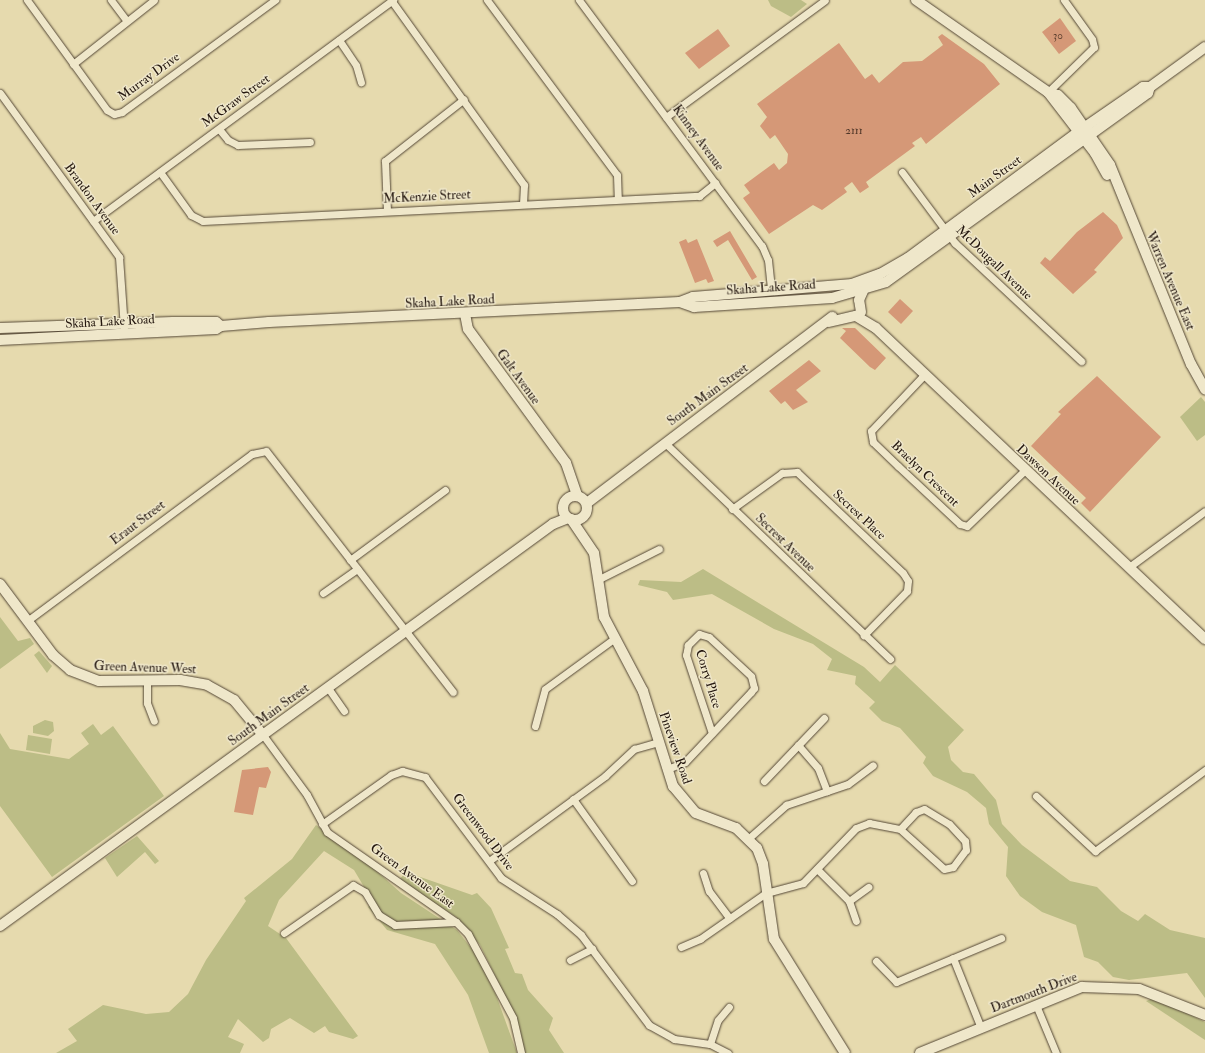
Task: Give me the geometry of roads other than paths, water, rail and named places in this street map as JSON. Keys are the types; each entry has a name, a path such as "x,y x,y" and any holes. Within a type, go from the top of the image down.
{"street":[{"name":"Murray Drive","path":"26,0 107,110 114,114 122,112 275,0"},
{"path":"111,0 127,21"},
{"path":"73,64 154,0"},
{"path":"392,0 524,185 523,204"},
{"name":"McGraw Street","path":"94,221 392,0"},
{"path":"487,0 617,175 618,199"},
{"name":"Kinney Avenue","path":"579,0 716,183 766,253 771,296"},
{"path":"666,117 825,0"},
{"name":"Warren Avenue East","path":"916,0 1048,92 1085,133 1114,182 1191,364 1205,389"},
{"path":"1048,92 1094,47 1092,39 1064,0"},
{"path":"339,40 356,65 361,82"},
{"name":"Main Street","path":"864,291 892,279 947,235 1085,133 1148,93 1150,87 1205,46"},
{"name":"Brandon Avenue","path":"0,93 94,221 121,262 124,334"},
{"path":"387,211 388,158 464,100"},
{"path":"219,129 228,140 238,145 310,142"},
{"name":"McKenzie Street","path":"160,172 191,215 199,220 699,196 716,183"},
{"name":"McDougall Avenue","path":"902,172 947,235 1081,361"},
{"name":"Main Street","path":"852,284 890,269 947,235"},
{"name":"Skaha Lake Road","path":"771,296 852,284"},
{"path":"858,313 859,300 864,291"},
{"name":"Skaha Lake Road","path":"0,340 216,329 221,326 680,302 693,297 771,296 832,298 864,291"},
{"name":"South Main Street","path":"578,498 602,488 829,322 839,312 858,313"},
{"path":"470,332 476,313"},
{"name":"Dawson Avenue","path":"858,313 876,328 1024,471 1205,639"},
{"name":"Galt Avenue","path":"465,314 470,332 566,463 578,498"},
{"name":"Skaha Lake Road","path":"0,328 124,323 216,322 221,326"},
{"path":"0,335 28,334 43,338"},
{"name":"Braelyn Crescent","path":"924,375 871,431 873,442 960,524 967,526 1024,471"},
{"name":"Secrest Avenue","path":"665,443 732,510 890,659"},
{"name":"Eraut Street","path":"27,621 252,454 266,450 350,560"},
{"name":"Secrest Place","path":"732,510 782,473 796,472 898,568 908,581 907,591 864,636"},
{"path":"445,490 350,560 404,633 412,638 453,692"},
{"path":"567,515 578,498"},
{"name":"Pineview Road","path":"578,498 585,515 588,541"},
{"path":"1129,568 1205,511"},
{"name":"South Main Street","path":"0,926 553,524 567,515 585,515"},
{"name":"Pineview Road","path":"567,515 588,541 597,561 602,611 639,682 667,770 678,795 690,809 736,828 750,838 762,858 774,939 846,1053"},
{"path":"599,579 659,549"},
{"path":"323,594 357,569"},
{"name":"Green Avenue West","path":"0,584 53,655 76,674 99,681 192,681 219,690 240,706 263,735"},
{"name":"Corry Place","path":"667,770 685,762 751,692 754,682 709,637 699,634 688,644 686,655 712,733"},
{"path":"535,726 545,689 615,638"},
{"path":"147,680 148,703 154,721"},
{"path":"328,688 344,712"},
{"path":"764,781 824,718"},
{"name":"Green Avenue East","path":"263,735 307,795 327,832 456,922 478,948 513,1018 521,1053"},
{"path":"489,862 573,799 634,749 659,742"},
{"path":"798,745 818,768 827,791"},
{"path":"750,838 786,805 848,784 873,765"},
{"path":"1036,796 1095,851 1205,770"},
{"name":"Greenwood Drive","path":"322,824 390,775 402,771 415,773 425,777 435,788 501,878 571,925 592,949 649,1025 674,1039 710,1044 728,1053"},
{"path":"573,799 632,881"},
{"path":"681,947 700,939 766,893 803,883 856,828 881,823 900,829 944,869 953,867 966,850 965,841 950,824 924,809 916,812 900,829"},
{"path":"817,869 849,901 856,921"},
{"path":"702,873 709,891 729,918"},
{"path":"284,933 353,885 365,892 379,915 394,925 456,922"},
{"path":"849,901 868,887"},
{"path":"876,961 896,982 1001,938"},
{"path":"570,960 592,949"},
{"path":"953,958 981,1028"},
{"name":"Dartmouth Drive","path":"920,1053 938,1050 981,1028 1082,987 1118,987 1166,997 1205,1015"},
{"path":"1036,1005 1056,1053"},
{"path":"710,1044 718,1020 729,1007"}]}
